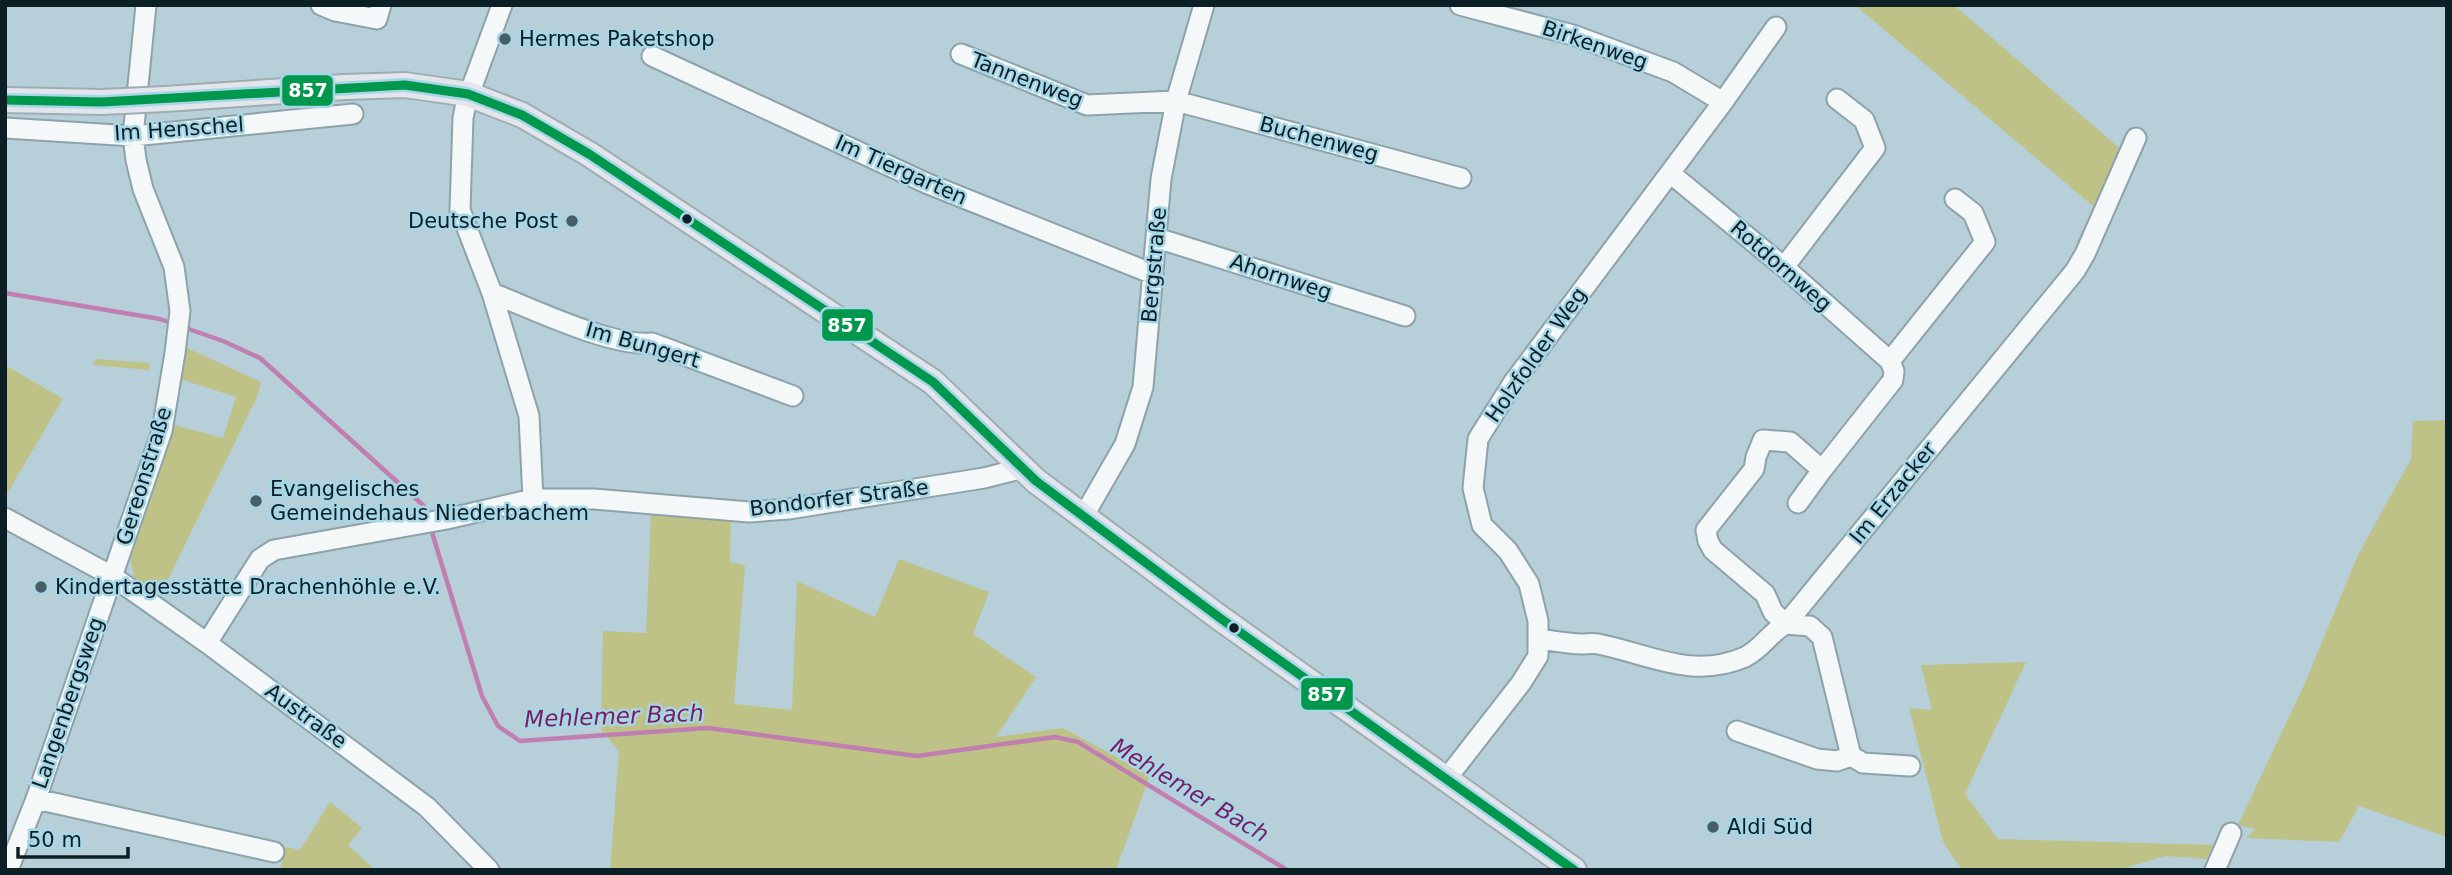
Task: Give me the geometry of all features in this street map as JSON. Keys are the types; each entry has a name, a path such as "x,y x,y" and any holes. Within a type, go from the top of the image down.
{"main road":[{"path":"5,100 102,102 385,85 468,94 522,115 589,154 933,382 1020,468 1083,517 1574,870"}],"street":[{"name":"Gereonstraße","path":"112,576 162,431 180,311 174,267 143,189 133,136 146,5"},
{"path":"321,5 335,11 377,19 381,5"},
{"path":"502,5 468,94 463,118 460,210 492,293 528,415 533,499"},
{"name":"Bergstraße","path":"1083,517 1125,444 1143,387 1161,179 1177,101 1204,5"},
{"name":"Birkenweg","path":"1460,5 1573,34 1673,72 1723,102"},
{"name":"Holzfolder Weg","path":"1447,778 1521,683 1538,656 1538,621 1529,584 1508,551 1482,525 1473,488 1478,439 1513,383 1776,27"},
{"name":"Tannenweg","path":"961,54 1087,105 1177,101"},
{"name":"Im Tiergarten","path":"652,57 926,183 1153,274"},
{"path":"1784,267 1875,148 1864,120 1837,99"},
{"name":"Buchenweg","path":"1177,101 1461,178"},
{"name":"Im Henschel","path":"5,128 133,136 353,114"},
{"name":"Im Erzacker","path":"1539,639 1595,643 1667,664 1693,667 1745,657 1765,644 1775,629 1786,624 2075,271 2136,138"},
{"name":"Rotdornweg","path":"1670,173 1784,267 1890,362"},
{"path":"1798,503 1893,380 1894,371 1890,362 1985,242 1973,213 1955,199"},
{"name":"Ahornweg","path":"1157,237 1405,316"},
{"name":"Im Bungert","path":"492,293 616,341 652,343 793,396"},
{"path":"1822,470 1790,442 1763,440 1754,469 1706,530 1707,541 1713,550 1765,594 1773,612 1786,624 1810,626 1822,636 1851,756 1863,763 1910,766"},
{"name":"Bondorfer Straße","path":"206,643 260,559 274,550 447,519 533,499 594,499 749,512 789,509 984,478 1020,468"},
{"name":"Austraße","path":"5,518 112,576 206,643 427,807 489,870"},
{"name":"Langenbergsweg","path":"8,870 36,799 112,576"},
{"path":"1737,732 1817,759 1838,761 1851,756"},
{"path":"36,799 274,852"},
{"path":"2215,870 2231,833"}],"green space":[{"path":"1855,5 1954,5 2125,153 2100,212"},
{"path":"183,346 261,382 258,395 159,598 135,581 129,554 174,425 223,438 236,397 180,379"},
{"path":"96,359 150,363 149,370 93,365"},
{"path":"5,365 63,399 5,497"},
{"path":"2447,420 2447,837 2359,806 2339,842 2246,838 2255,829 2238,825 2305,683 2358,555 2411,459 2413,421"},
{"path":"651,515 731,521 730,562 745,565 734,704 792,710 797,581 875,617 899,559 989,592 973,634 1036,677 996,737 1063,728 1150,775 1116,870 610,870 619,751 601,730 603,631 646,633"},
{"path":"2026,662 1965,794 1998,839 2213,845 2207,859 2165,856 2118,870 1962,870 1943,842 1909,708 1932,710 1921,665"},
{"path":"330,802 362,828 348,845 375,870 280,870 286,847 300,850"}],"waterway":[{"name":"Mehlemer Bach","path":"5,293 160,319 174,324"},
{"name":"Mehlemer Bach","path":"183,327 260,358 424,506 428,518"},
{"name":"Mehlemer Bach","path":"430,526 482,696 498,726 520,741 708,728 917,756 1055,737 1078,742 1287,870"}],"transit line":[{"name":"857","path":"5,100 102,102 405,85 468,94 522,115 589,154 933,382 1036,481 1220,618 1574,870"}],"place":[{"name":"Hermes Paketshop","path":"505,39"},
{"name":"Deutsche Post","path":"572,221"},
{"name":"Evangelisches Gemeindehaus Niederbachem","path":"256,501"},
{"name":"Kindertagesstätte Drachenhöhle e.V.","path":"41,587"},
{"name":"Aldi Süd","path":"1713,827"}]}
